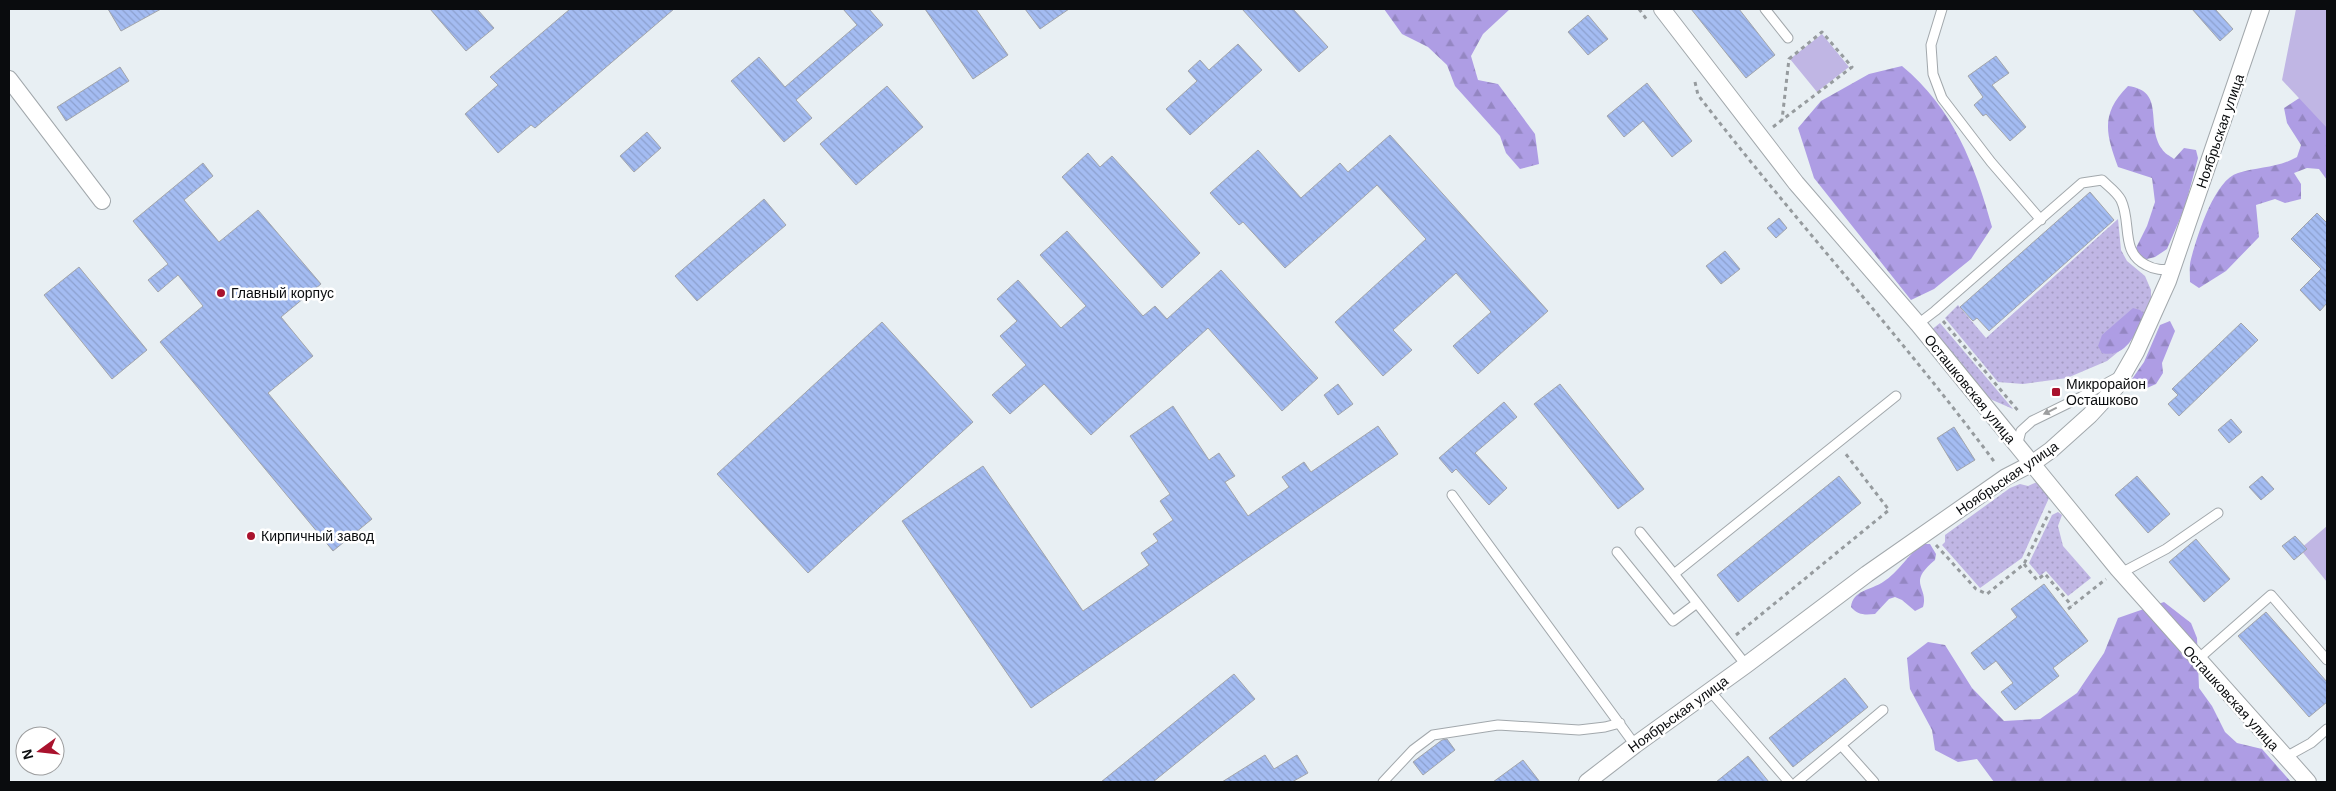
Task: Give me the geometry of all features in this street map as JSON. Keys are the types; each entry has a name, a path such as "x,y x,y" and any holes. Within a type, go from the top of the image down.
{"street":[{"name":"Осташковская улица","path":"1662,9 1796,183 1918,324 2016,447 2033,463 2120,571 2197,660 2284,758 2308,782"},
{"name":"Ноябрьская улица","path":"1588,782 1635,744 1746,665 1867,574 2006,477 2033,463 2071,434 2116,387 2136,352 2172,268 2261,9"},
{"path":"9,79 102,201"}],"lane":[{"path":"1765,9 1788,38"},
{"path":"1942,9 1931,45 1934,74 1942,98 1991,162 2041,220"},
{"path":"1918,324 2041,220 2082,182 2102,180 2120,198 2126,214 2130,252 2136,260 2161,271 2172,268"},
{"path":"2016,447 2022,431 2032,421 2089,393 2124,372"},
{"path":"1674,574 1896,396"},
{"path":"1452,495 1635,744"},
{"path":"2120,571 2166,549 2218,513"},
{"path":"1640,532 1746,665"},
{"path":"1617,552 1673,621 1696,603"},
{"path":"2197,660 2271,595 2327,660"},
{"path":"1710,691 1789,782"},
{"path":"1796,782 1883,710"},
{"path":"1383,782 1413,750 1433,735 1498,725 1579,730 1620,723"},
{"path":"2284,758 2311,744 2327,729"},
{"path":"1841,746 1874,782"}],"path":[{"path":"1638,9 1650,24"},
{"path":"1761,137 1852,67 1822,32 1789,59 1782,120"},
{"path":"1691,76 1696,83 1698,95 1761,176 1949,400 2006,477"},
{"path":"1935,311 2020,412"},
{"path":"1728,642 1888,510 1837,443"},
{"path":"1927,532 1941,552 1976,589 1987,594 2024,564 2058,495"},
{"path":"2024,564 2037,580 2045,574 2072,606"},
{"path":"2068,609 2120,571"}],"shaded area":[{"path":"2296,9 2327,9 2327,128 2282,80"},
{"path":"1822,34 1849,67 1817,92 1790,59"},
{"path":"2118,219 2121,250 2127,261 2145,276 2151,290 2151,301 2129,343 2107,361 2067,378 2023,384 1998,382 1945,318 1958,305 1986,338"},
{"path":"1940,323 2013,409 1990,399 1978,389 1960,361 1930,331"},
{"path":"2037,482 2046,491 2049,498 2022,558 1980,588 1942,545 1945,542 1945,535 2010,488 2020,484 2028,486"},
{"path":"2058,512 2062,515 2058,526 2063,546 2091,578 2068,596 2046,571 2040,576 2029,563 2052,515"},
{"path":"2327,526 2327,582 2300,549"}],"green space":[{"path":"1384,9 1510,9 1483,34 1471,56 1478,80 1498,84 1535,134 1539,164 1520,169 1506,153 1500,136 1455,86 1447,65 1428,47 1402,34"},
{"path":"1902,66 1920,82 1935,100 1960,139 1978,182 1992,227 1971,259 1934,289 1911,300 1814,178 1798,128 1821,101 1869,74"},
{"path":"2128,86 2140,89 2151,102 2157,140 2164,152 2174,159 2184,148 2196,150 2198,158 2185,207 2167,249 2155,257 2143,260 2135,250 2147,226 2155,202 2152,178 2118,167 2108,125 2109,115 2113,106"},
{"path":"2327,90 2327,180 2319,169 2307,168 2294,173 2301,184 2301,199 2285,203 2275,199 2256,205 2259,237 2226,271 2199,288 2190,282 2190,262 2197,237 2214,197 2221,186 2238,173 2290,161 2297,157 2301,145 2287,123 2284,108 2304,95"},
{"path":"2133,308 2140,310 2144,314 2134,336 2118,352 2102,353 2098,346 2102,335"},
{"path":"2170,321 2175,331 2162,363 2163,373 2156,384 2147,388 2135,386 2132,379 2144,362 2160,325"},
{"path":"1923,544 1930,544 1936,554 1935,560 1926,568 1920,580 1924,600 1923,607 1915,611 1902,600 1895,597 1889,599 1875,614 1862,614 1856,612 1851,607 1855,597 1889,578"},
{"path":"2164,602 2191,623 2197,638 2199,688 2212,706 2225,732 2237,743 2262,749 2291,782 1994,782 1977,759 1958,762 1935,750 1932,730 1910,689 1907,658 1928,642 1945,645 1972,688 2004,721 2040,719 2077,693 2104,653 2118,618"}],"building":[{"path":"108,9 161,9 121,31"},
{"path":"430,9 477,9 494,28 466,51"},
{"path":"570,9 674,9 535,128 531,125 498,153 465,114 498,85 490,77"},
{"path":"843,9 869,9 883,25 796,100 812,118 784,142 731,81 759,57 785,87 857,25"},
{"path":"925,9 976,9 1008,55 973,79"},
{"path":"1025,9 1069,9 1040,29"},
{"path":"1242,9 1293,9 1328,47 1299,72"},
{"path":"1691,9 1739,9 1775,55 1746,78"},
{"path":"2192,9 2215,9 2233,29 2220,41"},
{"path":"1588,15 1608,39 1588,55 1568,32"},
{"path":"1238,44 1262,70 1190,135 1166,109 1197,81 1188,71 1200,60 1209,70"},
{"path":"1996,56 2009,73 1992,85 2026,127 2010,141 1986,114 1983,116 1974,105 1983,97 1968,76"},
{"path":"120,67 129,81 66,121 57,107"},
{"path":"1647,83 1692,141 1672,157 1643,121 1624,137 1607,116"},
{"path":"887,86 923,127 856,185 820,144"},
{"path":"647,132 661,148 634,172 620,156"},
{"path":"1390,135 1548,311 1478,374 1453,346 1491,312 1456,273 1393,330 1412,350 1383,376 1335,322 1426,239 1377,185 1285,268 1243,222 1239,225 1210,193 1258,150 1301,198 1340,163 1348,172"},
{"path":"1088,153 1100,167 1112,156 1200,253 1162,288 1062,177"},
{"path":"203,163 213,176 184,200 219,242 258,210 321,284 281,317 313,356 268,393 372,519 333,551 160,342 203,306 178,275 158,292 148,280 168,264 133,221"},
{"path":"2090,192 2114,220 1989,331 1977,318 1973,321 1960,307"},
{"path":"764,199 786,225 697,301 675,276"},
{"path":"2317,213 2327,223 2327,303 2320,311 2300,290 2321,269 2291,239"},
{"path":"1779,218 1787,228 1776,238 1767,228"},
{"path":"1067,231 1143,316 1155,306 1167,319 1221,270 1318,378 1282,411 1208,328 1091,435 1044,384 1010,414 992,395 1026,365 1000,336 1017,321 997,299 1018,280 1061,328 1086,306 1040,255"},
{"path":"1725,251 1740,269 1721,284 1706,266"},
{"path":"79,267 147,350 112,379 44,295"},
{"path":"882,322 973,422 808,573 717,474"},
{"path":"2241,323 2258,340 2179,416 2168,404 2178,395 2172,389"},
{"path":"1338,384 1353,404 1338,415 1324,395"},
{"path":"1560,384 1644,489 1618,509 1534,404"},
{"path":"1504,402 1517,417 1475,453 1507,488 1489,505 1456,469 1452,473 1439,458"},
{"path":"1173,406 1209,460 1219,453 1235,476 1225,482 1248,516 1289,487 1282,477 1304,462 1311,472 1378,426 1398,454 1031,708 902,521 983,466 1083,611 1149,565 1141,553 1158,541 1153,534 1173,520 1160,501 1170,494 1130,436"},
{"path":"2231,419 2242,432 2229,443 2218,430"},
{"path":"1954,427 1975,460 1957,471 1937,438"},
{"path":"1839,476 1861,503 1738,602 1717,575"},
{"path":"2137,476 2170,514 2148,533 2115,495"},
{"path":"2262,476 2274,489 2261,500 2249,487"},
{"path":"2295,536 2307,549 2294,560 2282,546"},
{"path":"2196,539 2230,579 2204,602 2169,562"},
{"path":"2044,584 2088,641 2053,668 2059,676 2015,710 2001,692 2013,683 1996,661 1984,670 1971,653 2017,617 2011,609"},
{"path":"2266,612 2327,682 2327,702 2309,717 2238,636"},
{"path":"1234,674 1255,699 1153,782 1101,782"},
{"path":"1845,678 1868,707 1793,767 1769,738"},
{"path":"1447,739 1455,750 1423,775 1413,762 1442,740"},
{"path":"1265,755 1274,769 1297,755 1308,773 1292,782 1222,782"},
{"path":"1748,756 1769,782 1716,782"},
{"path":"1523,760 1540,782 1493,782"}],"place":[{"name":"Главный корпус","path":"221,293"},
{"name":"Микрорайон Осташково","path":"2056,392"},
{"name":"Кирпичный завод","path":"251,536"}]}
